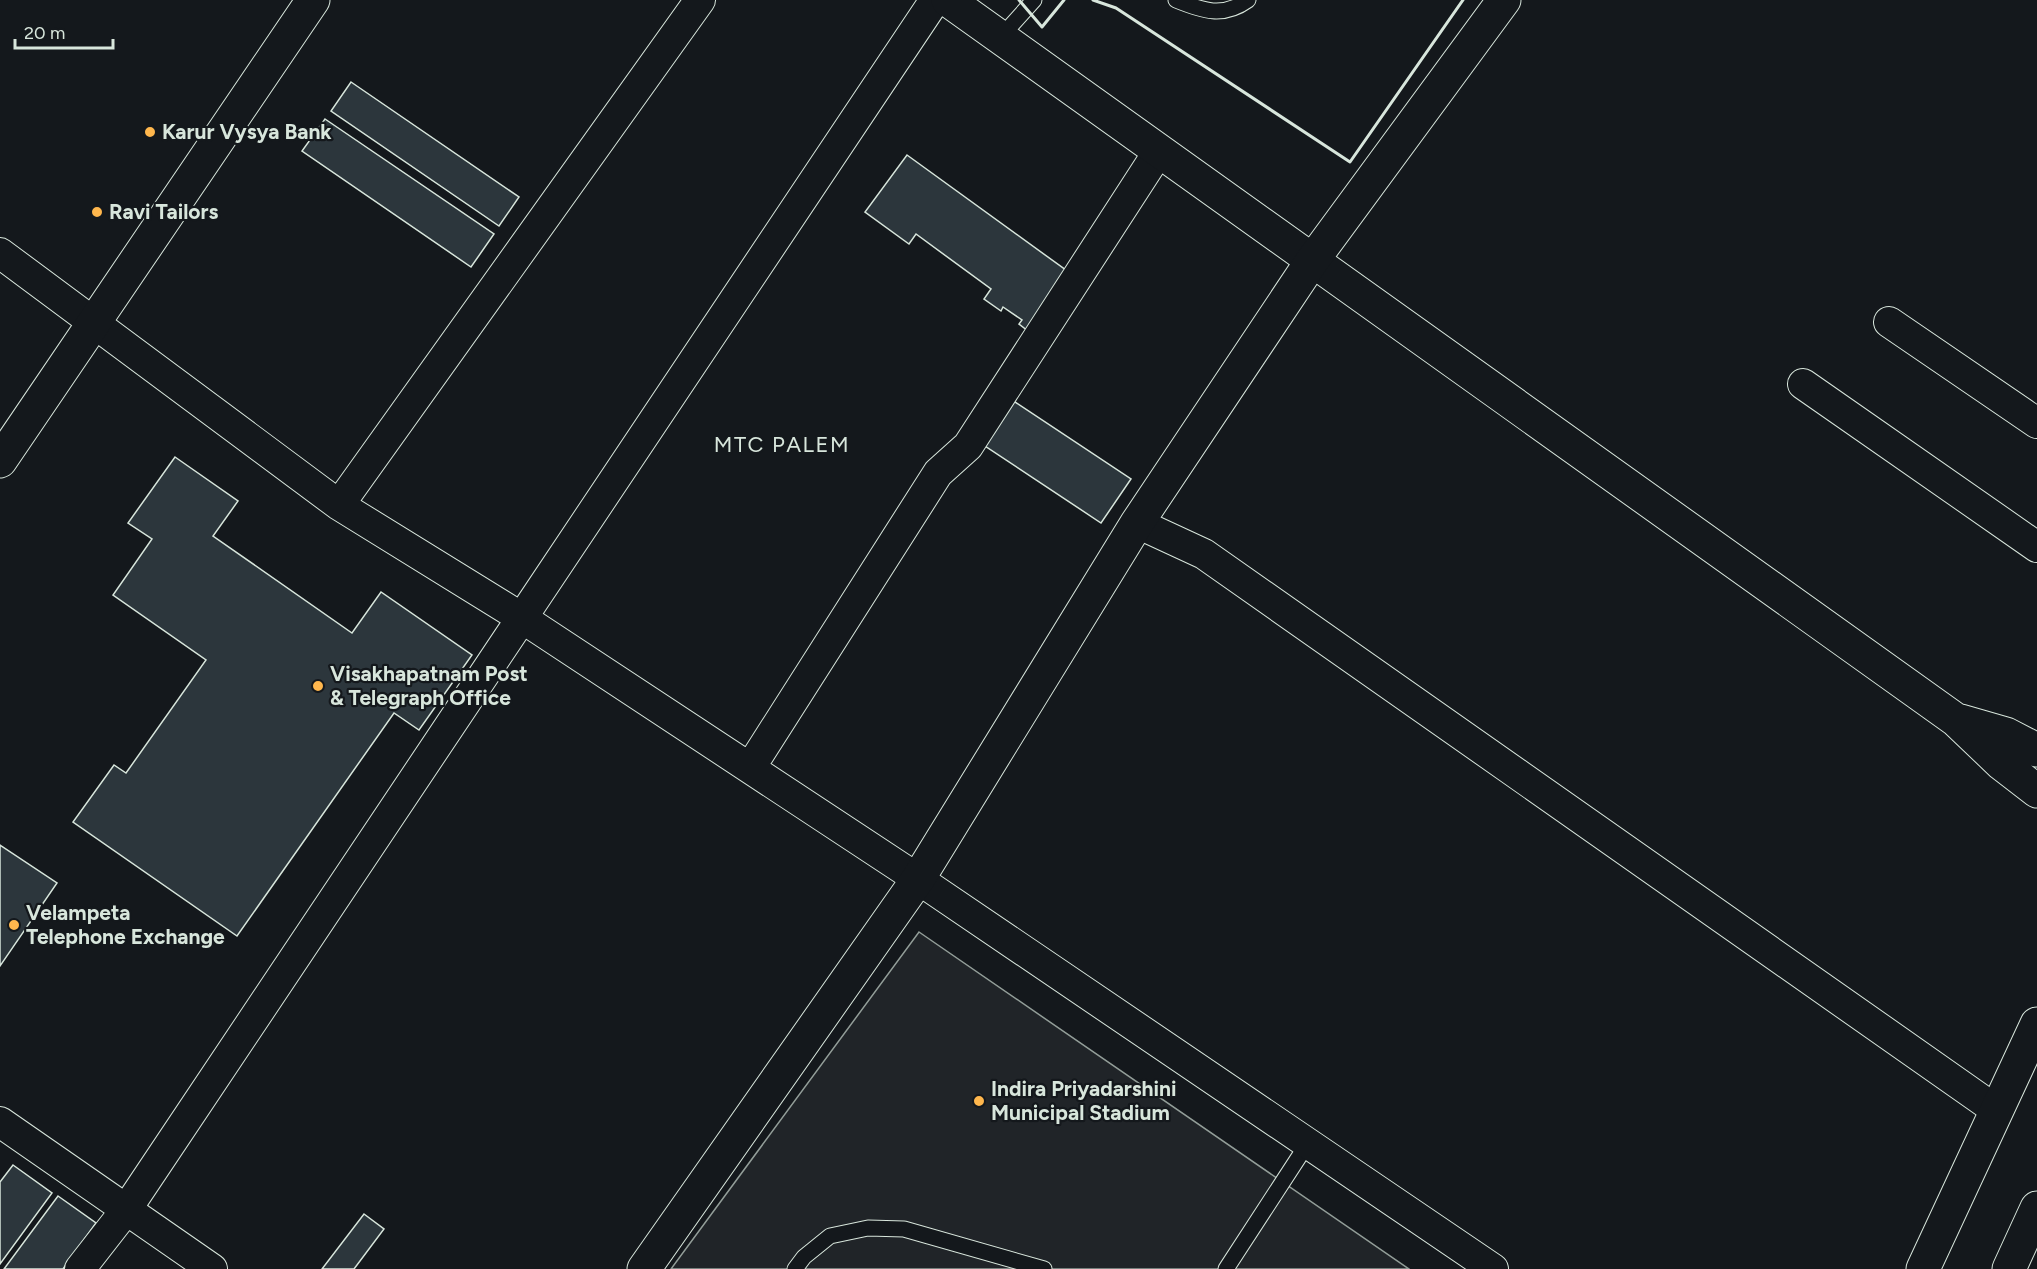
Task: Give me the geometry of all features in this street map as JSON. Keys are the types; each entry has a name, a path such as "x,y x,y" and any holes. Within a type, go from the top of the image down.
{"main road":[{"path":"0,461 313,0"},
{"path":"948,0 1956,720 2002,764 2037,792"},
{"path":"644,1269 918,879 1137,523 1312,261 1504,0"},
{"path":"1956,720 2006,734 2037,750"},
{"path":"1923,1269 2037,1024"},
{"path":"2009,1269 2037,1208"}],"street":[{"path":"339,505 700,0"},
{"path":"80,1269 126,1210 935,0"},
{"path":"750,768 938,473 968,446 1159,151"},
{"path":"0,253 339,505 522,618 918,879 1493,1269"},
{"path":"1889,322 2037,423"},
{"path":"1803,384 2037,547"},
{"path":"1137,523 1204,554 1996,1110"},
{"path":"0,1122 212,1269"}],"lane":[{"path":"1000,38 1034,0"},
{"path":"1176,0 1197,8 1220,12 1238,8 1248,0"},
{"path":"1226,1269 1308,1143"},
{"path":"795,1269 804,1257 830,1236 868,1228 903,1228 1044,1269"}],"shaded area":[{"name":"Indira Priyadarshini Municipal Stadium","path":"919,932 1409,1269 671,1269"}],"building":[{"path":"351,82 519,197 499,226 331,111"},
{"path":"325,119 494,234 471,267 302,151"},
{"path":"907,155 1070,273 1028,331 1019,324 1022,320 1003,307 1001,311 984,299 991,289 916,234 909,244 865,212"},
{"path":"1012,400 1131,479 1101,523 982,444"},
{"name":"Visakhapatnam Post & Telegraph Office","path":"175,457 238,501 213,536 352,633 381,592 472,655 419,730 394,713 237,936 73,822 114,765 126,773 206,660 113,595 152,539 128,523"},
{"name":"Velampeta Telephone Exchange","path":"0,845 57,883 0,966"},
{"path":"13,1165 52,1193 0,1264 0,1182"},
{"path":"58,1196 96,1223 63,1269 4,1269"},
{"path":"364,1214 384,1229 354,1269 322,1269"}],"wall":[{"path":"1019,0 1042,27 1064,0"},
{"path":"1093,0 1116,8 1350,162 1463,0"}],"place":[{"name":"Karur Vysya Bank","path":"150,132"},
{"name":"Ravi Tailors","path":"97,212"},
{"name":"Visakhapatnam Post & Telegraph Office","path":"318,686"},
{"name":"Velampeta Telephone Exchange","path":"14,925"},
{"name":"Indira Priyadarshini Municipal Stadium","path":"979,1101"}],"district":[{"name":"MTC PALEM","path":"782,444"}]}
